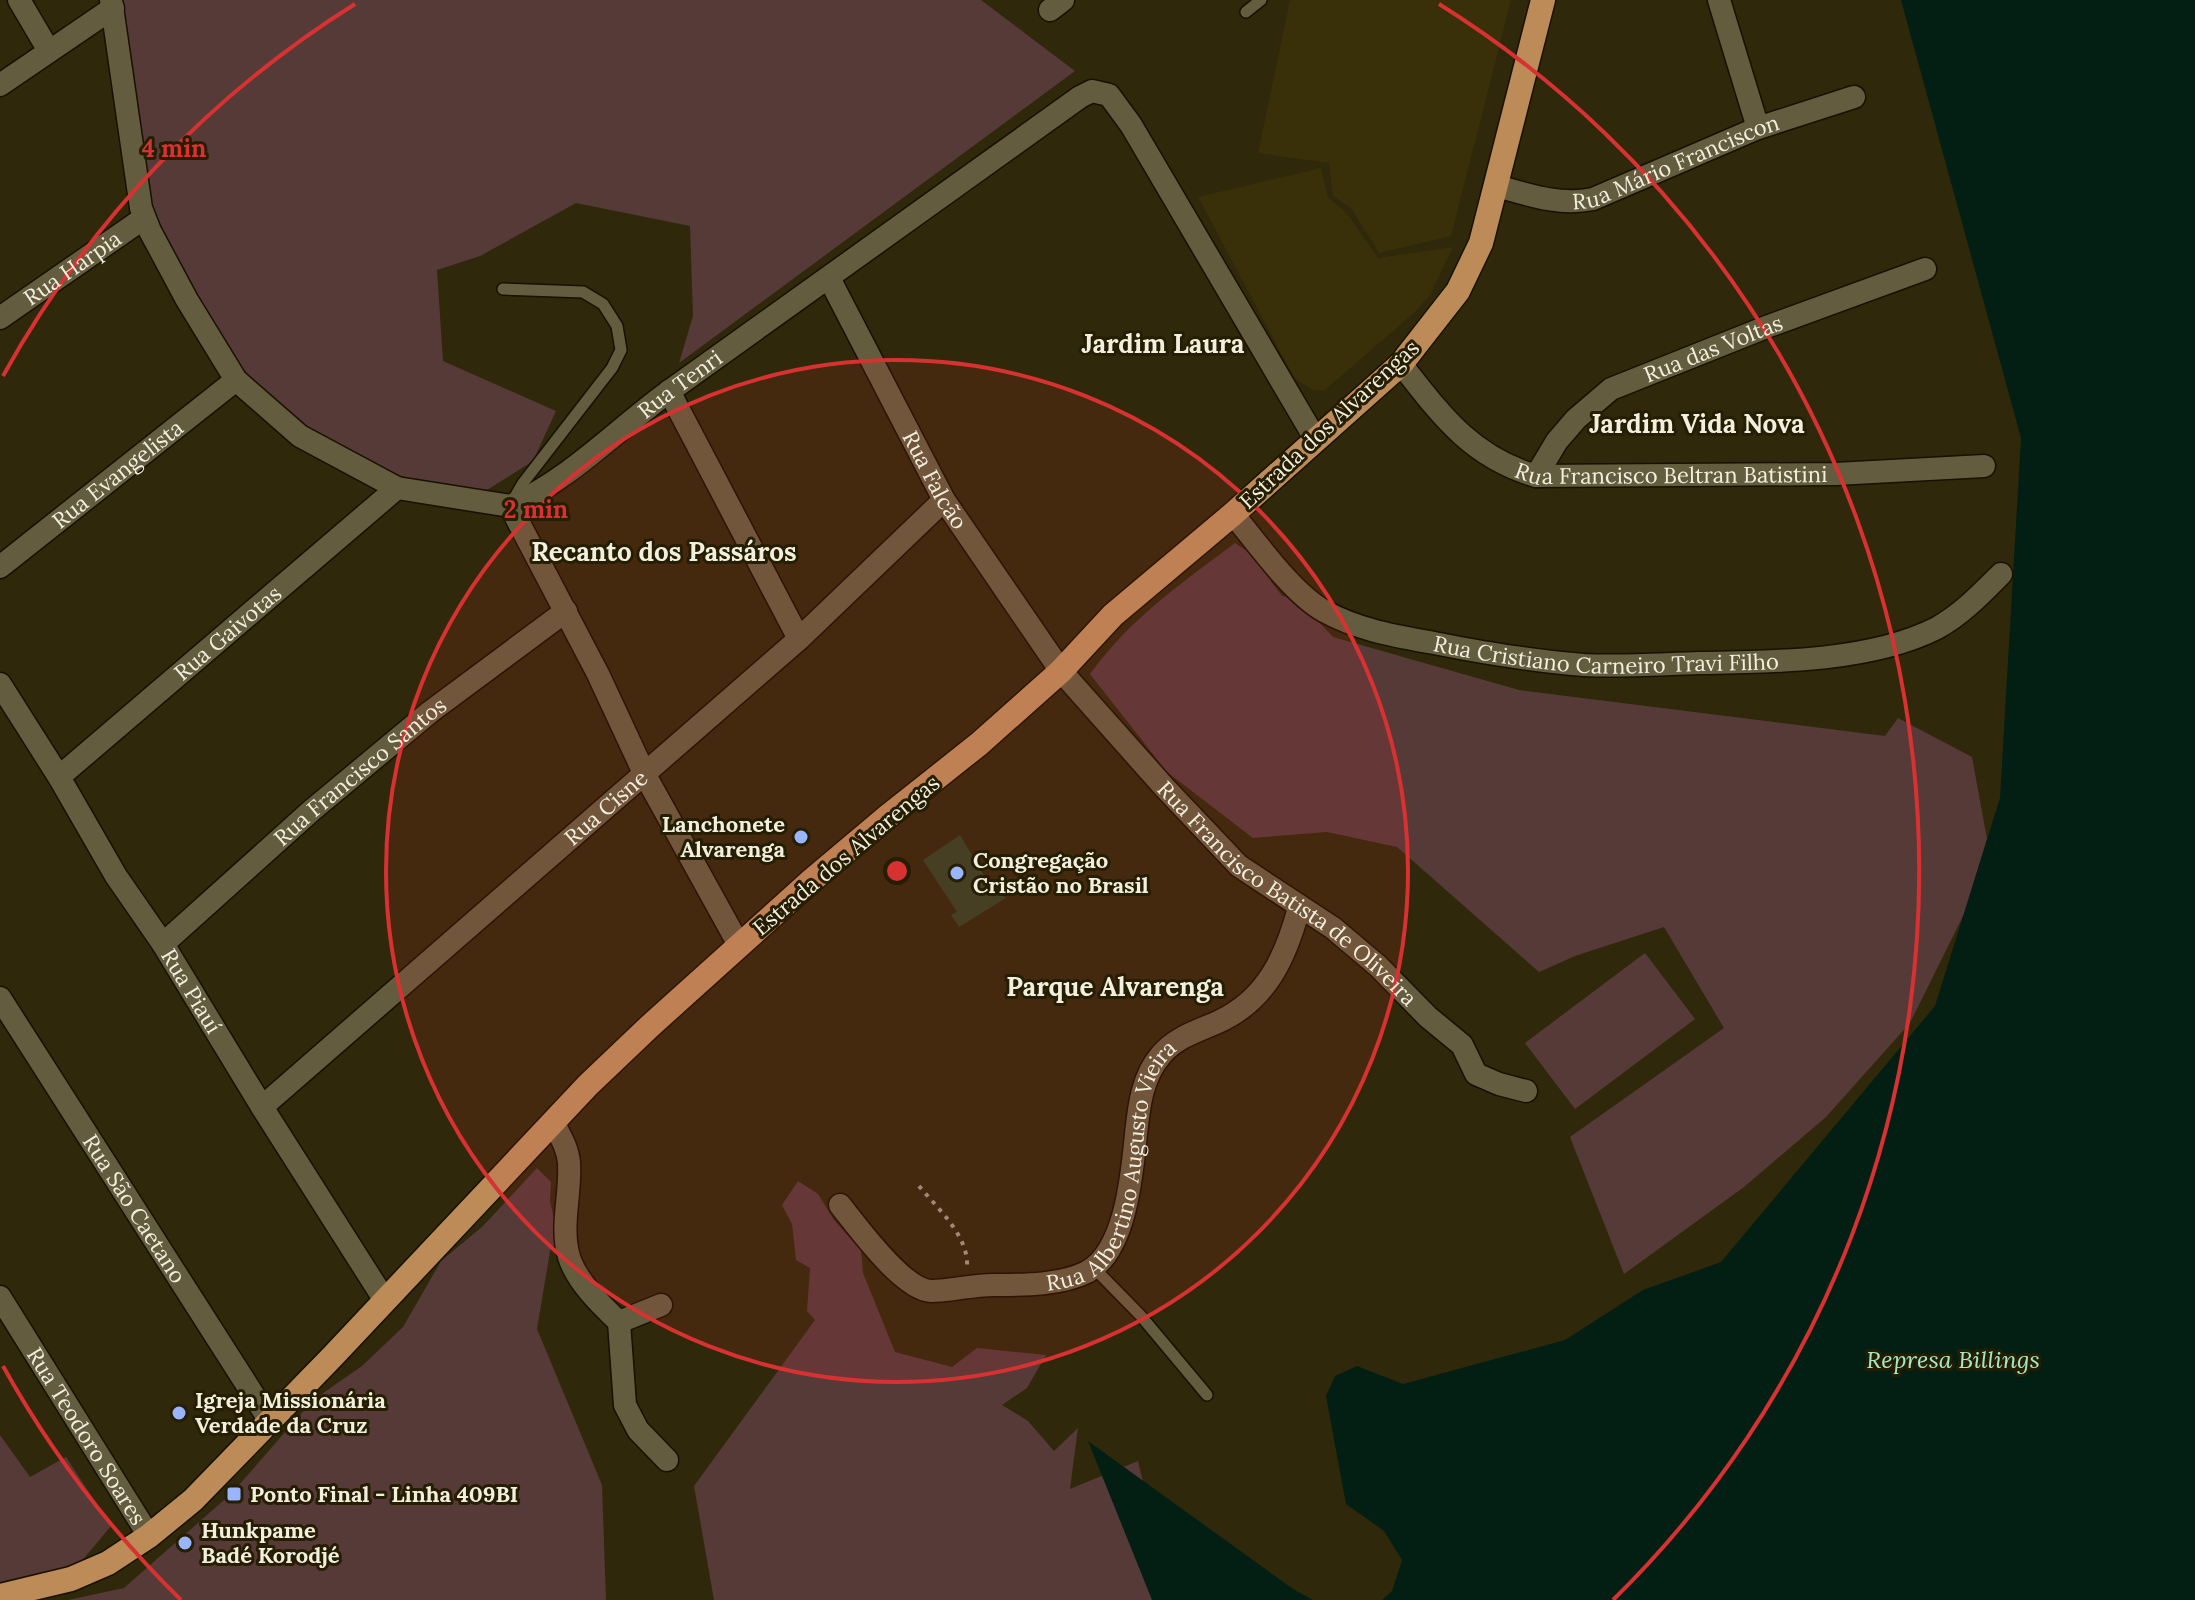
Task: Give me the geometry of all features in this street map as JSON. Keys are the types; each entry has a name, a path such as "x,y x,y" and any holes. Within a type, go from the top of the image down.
{"main road":[{"name":"Estrada dos Alvarengas","path":"0,1596 71,1579 108,1563 149,1536 193,1500 553,1122 650,1026 811,881 979,744 1061,671 1113,615 1233,514 1401,364 1458,291 1481,243 1543,0"}],"street":[{"path":"19,0 49,51"},
{"path":"1719,0 1758,128"},
{"path":"0,85 112,4 144,218 187,300 236,380 300,436 397,488 510,506 566,611 645,775 739,945"},
{"name":"Rua Tenri","path":"510,506 564,474 669,391 1092,91 1109,95 1131,125 1316,440"},
{"name":"Rua Mário Franciscon","path":"1497,186 1552,201 1593,199 1758,128 1854,97"},
{"name":"Rua Harpia","path":"0,318 144,218"},
{"name":"Rua das Voltas","path":"1536,476 1557,441 1576,419 1611,389 1769,326 1925,269"},
{"name":"Rua Falcão","path":"829,278 944,500 1061,671"},
{"name":"Rua Francisco Beltran Batistini","path":"1401,364 1442,416 1475,448 1509,468 1536,476 1836,474 1984,466"},
{"name":"Rua Evangelista","path":"0,567 236,380"},
{"path":"669,391 799,639"},
{"name":"Rua Gaivotas","path":"59,777 397,488"},
{"name":"Rua Cisne","path":"262,1107 799,639 944,500"},
{"name":"Rua Cristiano Carneiro Travi Filho","path":"1233,514 1306,598 1324,611 1347,621 1371,631 1468,650 1587,665 1786,661 1868,650 1936,628 1965,610 2001,574"},
{"name":"Rua Francisco Santos","path":"163,944 311,811 430,712 566,611"},
{"name":"Rua Francisco Batista de Oliveira","path":"1061,671 1239,866 1333,928 1378,966 1428,1017 1462,1045 1476,1074 1526,1091"},
{"name":"Rua Piauí","path":"0,684 59,777 116,876 163,944 384,1299"},
{"name":"Rua Albertino Augusto Vieira","path":"840,1205 894,1268 919,1289 933,1291 1067,1279 1094,1268 1109,1250 1120,1227 1132,1168 1141,1093 1150,1071 1161,1054 1177,1041 1221,1021 1249,1003 1269,982 1291,939 1299,908"},
{"name":"Rua São Caetano","path":"0,998 270,1421"},
{"path":"553,1122 566,1147 569,1162 565,1212 569,1256 600,1304 619,1322 625,1405 638,1430 667,1460"},
{"name":"Rua Teodoro Soares","path":"0,1297 149,1536"},
{"path":"619,1322 661,1305"}],"lane":[{"path":"1246,12 1261,0"},
{"path":"503,289 583,292 603,304 617,326 621,350 612,368 523,483 510,506"},
{"path":"1094,1268 1141,1316 1207,1395"}],"path":[{"path":"919,1186 963,1241 967,1257 965,1286"}],"shaded area":[{"path":"119,0 981,0 1075,71 679,363 693,316 690,226 576,203 480,256 437,270 443,361 556,411 533,461 476,497 399,482 289,420 239,376 149,212"},
{"path":"1290,0 1511,0 1451,236 1379,253 1351,208 1333,196 1329,163 1258,153"},
{"path":"1321,168 1328,197 1347,213 1378,258 1453,247 1430,295 1416,311 1324,391 1313,390 1295,379 1198,197"},
{"path":"1235,543 1250,553 1282,596 1298,600 1333,637 1519,690 1885,736 1898,718 1972,757 1987,839 1964,914 1910,1023 1826,1117 1744,1187 1624,1274 1570,1137 1724,1028 1664,927 1575,956 1539,972 1397,847 1327,832 1253,838 1167,772 1090,674 1140,618"},
{"path":"1645,953 1695,1019 1575,1109 1525,1043"},
{"path":"537,1168 551,1182 550,1201 560,1246 551,1246 537,1329 602,1485 606,1600 68,1600 124,1588 232,1493 313,1400 362,1366 403,1327 441,1261 483,1226"},
{"path":"798,1181 818,1194 834,1220 861,1250 863,1273 895,1352 952,1367 977,1348 1046,1355 1027,1388 1002,1405 1028,1421 1054,1451 1078,1428 1070,1489 1138,1461 1152,1519 1187,1600 714,1600 694,1486 815,1320 807,1311 810,1268 796,1260 792,1224 782,1205"},
{"path":"0,1435 30,1477 66,1457 111,1526 75,1569 0,1585"}],"water":[{"name":"Represa Billings","path":"1901,0 2195,0 2195,1600 1382,1600 1392,1591 1402,1560 1384,1531 1346,1504 1326,1396 1335,1376 1357,1366 1403,1384 1565,1340 1643,1290 1721,1262 1935,1006 2000,798 2021,438"},
{"path":"1088,1441 1293,1589 1313,1600 1152,1600"}],"building":[{"name":"Congregação Cristão no Brasil","path":"960,835 991,887 1006,898 959,927 951,915 957,912 923,860"}],"place":[{"name":"Lanchonete Alvarenga","path":"801,837"},
{"name":"Congregação Cristão no Brasil","path":"957,873"},
{"name":"Igreja Missionária Verdade da Cruz","path":"179,1413"},
{"name":"Ponto Final - Linha 409BI","path":"234,1494"},
{"name":"Hunkpame Badé Korodjé","path":"185,1543"}],"district":[{"name":"Jardim Laura","path":"1163,343"},
{"name":"Jardim Vida Nova","path":"1697,423"},
{"name":"Recanto dos Passáros","path":"664,551"},
{"name":"Parque Alvarenga","path":"1115,986"}]}
